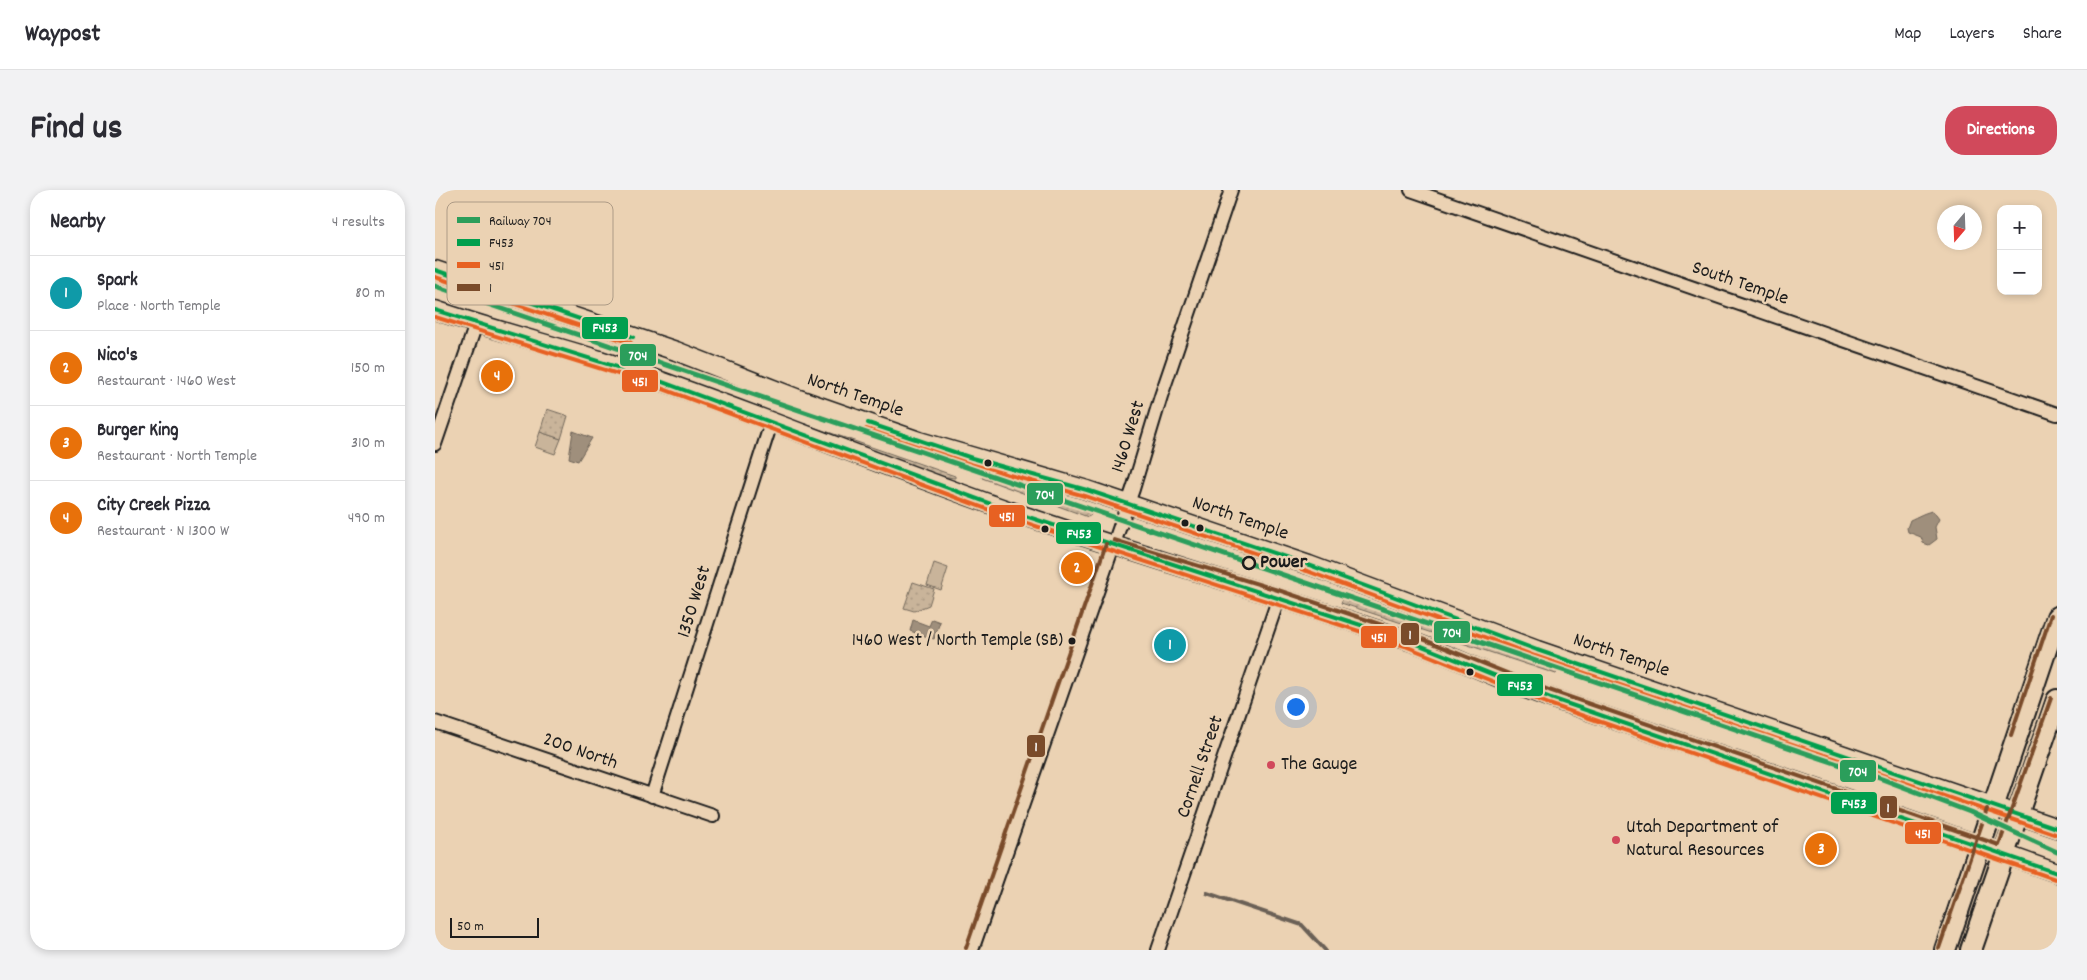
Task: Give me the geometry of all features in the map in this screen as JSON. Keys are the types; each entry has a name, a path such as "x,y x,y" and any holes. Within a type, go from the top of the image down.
{"main road":[{"name":"North Temple","path":"435,270 447,274"},
{"name":"North Temple","path":"540,305 676,350 796,398 910,438 1127,503 1309,565 1537,650 2057,828"},
{"path":"435,310 598,360 772,420 948,489 1112,546 1279,597 1413,642 1547,696 1981,844 2057,872"},
{"path":"1945,950 2057,617"},
{"path":"1971,950 2057,700"}],"street":[{"name":"1460 West","path":"972,950 1127,503 1231,190"},
{"name":"South Temple","path":"1411,190 2057,414"},
{"path":"435,444 476,324"},
{"name":"1350 West","path":"651,796 772,420"},
{"name":"Cornell Street","path":"1158,950 1279,597"},
{"name":"200 North","path":"435,722 713,816"}],"shaded area":[{"path":"684,364 692,364 757,389 756,392 683,367"},
{"path":"547,409 568,416 561,439 540,432"},
{"path":"805,424 955,476 955,478 930,475 804,426"},
{"path":"573,431 592,438 578,461 569,458"},
{"path":"540,432 561,439 555,454 535,447"},
{"path":"983,476 1090,512 1091,515 1088,517 982,478"},
{"path":"1933,511 1939,519 1935,527 1937,539 1929,545 1923,543 1921,537 1908,532 1907,528 1910,520"},
{"path":"934,563 948,568 941,590 927,585"},
{"path":"913,582 934,589 929,605 914,611 904,608"},
{"path":"1343,598 1558,671 1556,674 1341,603"},
{"path":"932,619 940,622 934,639 910,631 913,620 929,626"}],"waterway":[{"path":"1207,893 1302,925 1325,950"}],"rail line":[{"name":"704","path":"435,286 447,290"},
{"name":"704","path":"491,305 1882,779 1970,812 2057,852"}],"transit line":[{"name":"F453","path":"435,270 447,274"},
{"name":"451","path":"435,277 447,281"},
{"name":"451","path":"518,305 631,343"},
{"name":"F453","path":"538,305 633,337"},
{"name":"F453","path":"435,310 652,378 1013,512 1407,640 1551,698 2057,873"},
{"name":"451","path":"435,317 650,384 1011,518 1405,646 1549,704 2055,879"},
{"name":"F453","path":"868,423 972,458 1087,490 1309,565 1537,650 2057,828"},
{"name":"451","path":"866,429 970,464 1085,496 1307,571 1535,656 2055,834"},
{"name":"1","path":"1114,540 1281,591 1415,636 1549,690 1999,845 2051,698"},
{"name":"1","path":"966,948 1106,544"},
{"name":"1","path":"2011,735 2051,615"},
{"name":"1","path":"1939,948 1987,809"}],"place":[{"name":"City Creek Pizza","path":"497,376"},
{"name":"Power","path":"1249,563"},
{"name":"Nico's","path":"1077,568"},
{"name":"1460 West / North Temple (SB)","path":"1072,641"},
{"name":"Spark","path":"1170,645"},
{"name":"The Gauge","path":"1271,765"},
{"name":"Utah Department of Natural Resources","path":"1616,840"},
{"name":"Burger King","path":"1821,849"}]}
